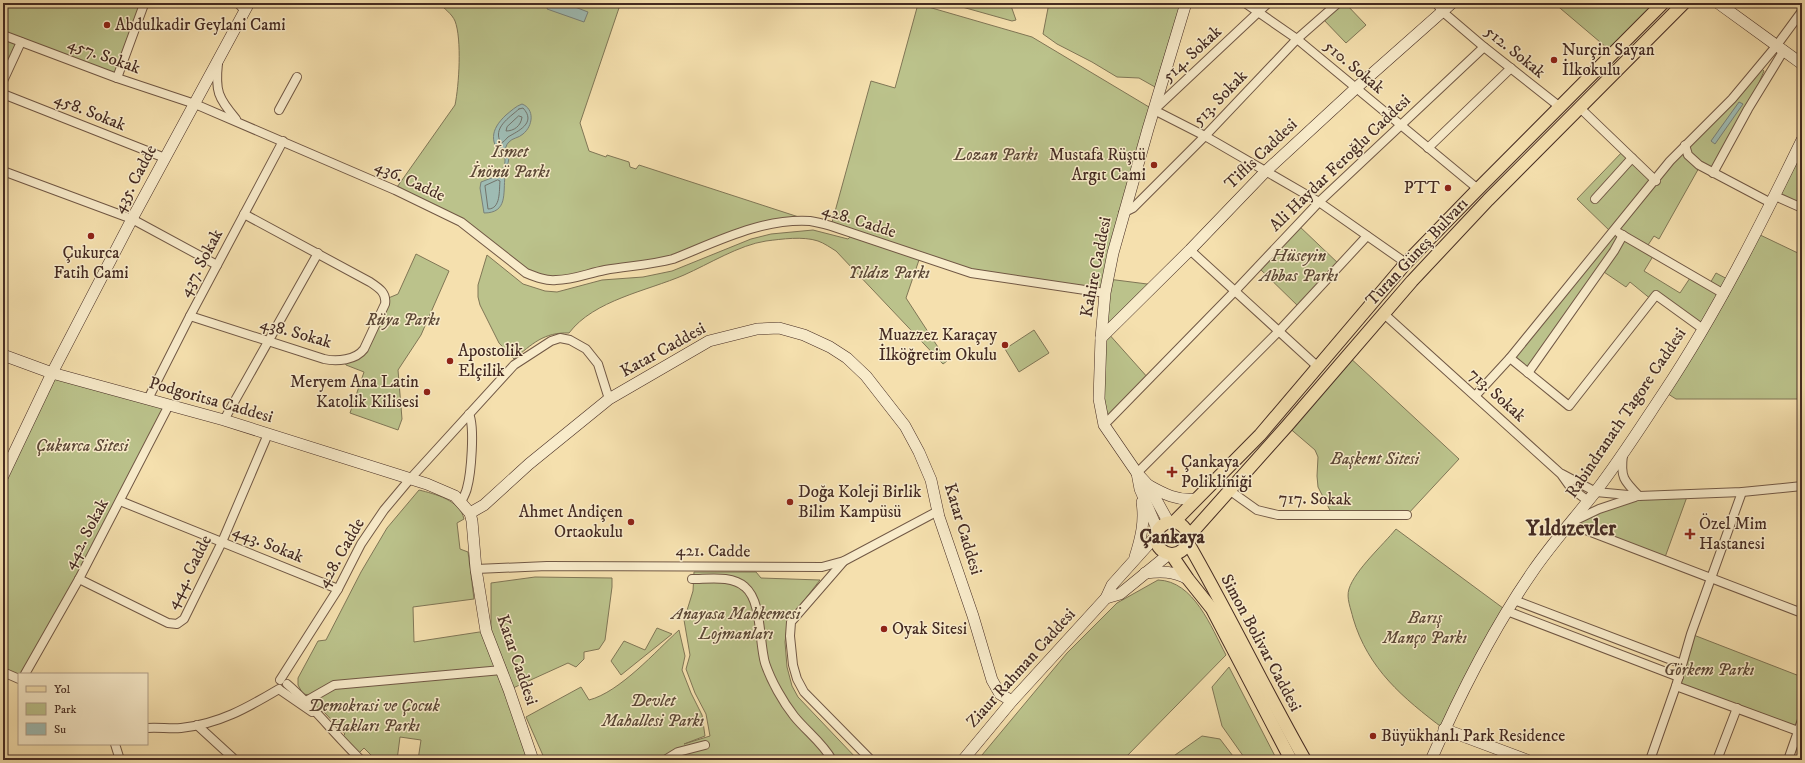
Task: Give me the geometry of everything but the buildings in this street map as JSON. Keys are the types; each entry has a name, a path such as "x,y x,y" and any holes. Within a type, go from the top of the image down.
{"main road":[{"name":"Kahire Caddesi","path":"1144,487 1137,473 1104,425 1099,399 1101,338 1105,292 1124,213 1186,3"},
{"name":"Tiflis Caddesi","path":"1101,338 1190,250 1264,172 1356,88 1440,7 1452,3"},
{"name":"Turan Güneş Bulvarı","path":"1171,522 1260,435 1406,263 1662,3"},
{"name":"Turan Güneş Bulvarı","path":"1188,540 1206,516 1287,426 1384,313 1488,200 1684,3"},
{"path":"1719,3 1781,47 1802,64"},
{"name":"435. Cadde","path":"3,476 52,373 132,219 218,61 244,6"},
{"name":"Rabindranath Tagore Caddesi","path":"1432,760 1444,729 1467,682 1507,611 1533,570 1596,492 1665,392 1724,294 1773,200 1802,140"},
{"name":"Katar Caddesi","path":"533,760 502,670 486,631 476,569 470,513 484,505 535,459 609,399 709,341 757,329 779,328 804,334 830,347 847,358 866,376 888,402 905,426 919,452 931,480 938,511 992,680 1000,694 1012,701"},
{"name":"Podgoritsa Caddesi","path":"3,355 52,373 224,420 410,479 455,496 470,513"},
{"path":"1144,487 1174,498 1194,500 1194,511 1198,515 1206,516"},
{"path":"1144,487 1171,522 1184,527 1188,540 1183,551 1170,554 1160,549 1144,487"},
{"path":"1133,562 1143,529 1144,487"},
{"path":"1157,533 1164,524 1171,522"},
{"name":"Ziaur Rahman Caddesi","path":"963,760 1012,701 1106,598 1112,585 1157,533"},
{"name":"Simon Bolivar Caddesi","path":"1188,540 1305,760"},
{"name":"Ziaur Rahman Caddesi","path":"1106,598 1120,594 1144,573 1170,554"},
{"name":"Simon Bolivar Caddesi","path":"1170,554 1212,609 1292,760"},
{"path":"1144,573 1160,571 1172,572 1188,579"},
{"path":"1444,729 1527,760"}],"street":[{"path":"117,78 143,7 140,3"},
{"name":"510. Sokak","path":"1246,3 1298,39 1478,189"},
{"name":"514. Sokak","path":"1154,110 1268,3"},
{"name":"513. Sokak","path":"1124,213 1133,208 1205,136 1298,39 1338,3"},
{"name":"512. Sokak","path":"1440,7 1484,47 1560,107"},
{"path":"1713,173 1802,11"},
{"name":"457. Sokak","path":"3,35 117,78 195,104"},
{"path":"3,81 21,42"},
{"name":"Ali Haydar Feroğlu Caddesi","path":"1104,425 1235,291 1318,202 1484,47"},
{"path":"1476,395 1510,358 1685,145 1732,99 1781,47"},
{"path":"218,61 218,92 223,104 238,121"},
{"path":"1428,148 1511,68"},
{"path":"279,110 297,77"},
{"name":"458. Sokak","path":"3,94 165,158"},
{"name":"436. Cadde","path":"195,104 238,121 395,190 461,222 526,273 536,277 564,280 606,270"},
{"path":"1580,108 1656,181"},
{"path":"1154,110 1205,136 1264,172 1318,202 1406,263"},
{"name":"437. Sokak","path":"148,399 190,316 283,141"},
{"path":"1685,145 1688,155 1699,165 1713,173 1773,200 1802,208"},
{"path":"1594,199 1632,158"},
{"path":"3,172 132,219 217,265"},
{"name":"438. Sokak","path":"190,316 268,342 332,361 344,360 356,356 364,349 385,304 385,296 379,287 244,214"},
{"name":"428. Cadde","path":"606,270 659,263 766,225 811,221 831,226 970,273 1105,292"},
{"path":"1615,230 1724,294"},
{"path":"1528,373 1601,270 1623,235"},
{"path":"1137,473 1279,331 1367,236"},
{"path":"1190,250 1318,367"},
{"path":"224,420 318,254"},
{"path":"1589,261 1596,264 1601,270"},
{"path":"1510,358 1569,406 1656,296 1703,329"},
{"name":"713. Sokak","path":"1384,313 1476,395 1561,474 1571,488 1588,502"},
{"name":"428. Cadde","path":"281,685 303,645 338,589 365,538 384,510 410,479 514,365 551,341 560,338 574,341 586,349 598,364 609,399"},
{"name":"442. Sokak","path":"26,673 79,579 169,405"},
{"path":"461,502 469,481 472,429 469,414"},
{"name":"444. Cadde","path":"79,579 168,623 177,624 184,619 222,542 268,434"},
{"path":"1624,452 1622,475 1629,486 1639,496"},
{"path":"1561,474 1596,492 1639,496 1742,492 1802,486"},
{"name":"717. Sokak","path":"1229,490 1257,510 1278,515 1407,515"},
{"path":"1650,760 1711,578 1742,492"},
{"path":"1570,524 1599,509 1639,496"},
{"name":"443. Sokak","path":"120,501 338,589"},
{"name":"421. Cadde","path":"476,569 547,566 822,567 844,561 938,511"},
{"path":"1570,524 1802,613"},
{"path":"844,561 791,622 790,636 793,665 797,679 804,692 871,760"},
{"path":"692,579 722,579 734,581 745,587 750,593 756,608 766,663 775,685 794,715 832,760"},
{"path":"1514,600 1682,664"},
{"path":"1507,611 1679,676"},
{"path":"306,701 334,685 502,670"},
{"path":"3,672 18,679"},
{"path":"281,685 306,701 356,759"},
{"path":"148,728 181,728 223,719 239,712 281,685"},
{"path":"281,685 318,715"},
{"path":"1676,686 1798,730"},
{"path":"1717,760 1737,708"},
{"path":"1788,760 1802,720"},
{"path":"197,725 233,759"},
{"path":"115,745 120,760"},
{"path":"665,760 678,752 705,745"}],"green space":[{"path":"3,3 140,3 117,78 21,42 3,81 3,35 6,28 3,27"},
{"name":"İsmet İnönü Parkı","path":"438,3 641,3 641,5 620,5 580,123 589,151 606,157 607,155 629,162 630,167 636,169 639,165 811,221 772,224 673,259 564,280 535,277 475,231 395,190 455,105 458,86 459,39 455,21 448,11"},
{"path":"948,3 1010,3 1016,20 1012,21"},
{"path":"1049,3 1181,3 1155,87 1139,78 1117,77 1057,44 1043,34"},
{"path":"1338,3 1345,3 1366,25 1346,43 1322,18"},
{"path":"1554,3 1663,3 1613,53"},
{"name":"Lozan Parkı","path":"918,4 1032,37 1154,110 1108,279 1155,285 1107,332 1149,379 1104,425 1105,293 971,273 920,257 906,298 947,361 943,364 836,251 825,244 812,239 792,238 766,241 745,246 684,275 607,304 592,312 569,333 560,333 545,337 533,344 514,359 499,343 480,305 478,297 478,285 487,255 523,284 545,291 557,292 602,280 643,277 672,271 751,239 771,234 813,230 848,239 852,235 831,226 871,81 895,88"},
{"path":"1762,69 1764,71 1748,109 1713,173 1700,166 1659,239 1654,236 1646,248 1655,253 1644,271 1680,293 1692,275 1709,285 1716,273 1731,281 1756,233 1802,255 1802,399 1676,399 1665,392 1703,329 1656,296 1652,300 1630,282 1626,287 1601,270 1528,373 1510,358 1612,233 1577,199 1624,150 1656,181"},
{"path":"1802,140 1802,208 1775,196"},
{"name":"Hüseyin Abbas Parkı","path":"1298,225 1340,265 1300,308 1258,267"},
{"name":"Rüya Parkı","path":"416,254 449,271 421,335 398,370 402,419 398,430 350,413 364,372 346,365 344,360 359,354 386,299 398,294"},
{"path":"1034,330 1049,353 1019,372 1005,349"},
{"name":"Başkent Sitesi","path":"1347,355 1459,459 1407,515 1333,516 1318,487 1318,457 1315,450 1287,426"},
{"name":"Çukurca Sitesi","path":"52,373 169,405 26,673 18,673 18,679 3,672 3,476"},
{"name":"Demokrasi ve Çocuk Hakları Parkı","path":"419,490 446,499 458,507 462,512 464,519 457,523 460,549 468,552 474,599 413,607 414,642 486,631 533,760 418,760 421,740 400,737 397,760 376,760 364,748 356,756 340,739 345,734 323,711 318,715 315,702 332,687 310,695 303,694 298,685 298,678 318,641 326,640 361,572 387,528"},
{"path":"1688,494 1664,560 1570,524 1639,496"},
{"name":"Barış Manço Parkı","path":"1396,529 1507,611 1444,729 1401,694 1378,667 1360,636 1349,604 1348,592 1357,574"},
{"name":"Anayasa Mahkemesi Lojmanları","path":"694,572 756,572 761,578 820,580 788,621 785,642 787,667 792,686 798,697 858,760 545,760 526,717 581,687 589,700 601,696 613,689 637,670 679,630 685,656 682,670 702,715 705,736 684,744 710,736 706,714 695,693 686,669 690,655 684,620 693,591"},
{"path":"535,577 612,578 605,640 599,649 584,652 584,659 576,667 568,663 513,688 491,634 491,583"},
{"path":"1158,580 1171,582 1182,588 1191,597 1200,607 1226,655 1123,760 987,760 982,755 1067,653 1117,603"},
{"path":"657,628 672,634 621,675 611,661 624,641 645,650"},
{"name":"Görkem Parkı","path":"1691,634 1802,677 1802,720 1798,731 1676,686"},
{"path":"1229,667 1277,760 1246,760 1222,726 1212,687"},
{"path":"1202,736 1220,739 1236,760 1168,760"}],"water":[{"path":"549,3 567,3 588,12 584,22 547,9"},
{"path":"1739,102 1743,104 1715,144 1711,141"},
{"path":"522,104 526,106 531,114 531,122 523,134 510,141 506,146 505,153 509,158 501,206 497,210 484,213 480,188 481,182 494,177 505,164 505,159 494,142 494,131 506,115"}],"place":[{"name":"Abdulkadir Geylani Cami","path":"107,25"},
{"name":"Nurçin Sayan İlkokulu","path":"1554,60"},
{"name":"Mustafa Rüştü Argıt Cami","path":"1154,165"},
{"name":"PTT","path":"1448,188"},
{"name":"Çukurca Fatih Cami","path":"91,236"},
{"name":"Muazzez Karaçay İlköğretim Okulu","path":"1005,345"},
{"name":"Apostolik Elçilik","path":"450,361"},
{"name":"Meryem Ana Latin Katolik Kilisesi","path":"427,392"},
{"name":"Çankaya Polikliniği","path":"1172,472"},
{"name":"Doğa Koleji Birlik Bilim Kampüsü","path":"790,502"},
{"name":"Ahmet Andiçen Ortaokulu","path":"631,522"},
{"name":"Özel Mim Hastanesi","path":"1690,534"},
{"name":"Oyak Sitesi","path":"884,629"},
{"name":"Büyükhanlı Park Residence","path":"1373,736"}],"district":[{"name":"Yıldızevler","path":"1571,529"},
{"name":"Çankaya","path":"1172,537"}],"park label":[{"name":"Yıldız Parkı","path":"889,273"},
{"name":"Devlet Mahallesi Parkı","path":"653,711"}]}
